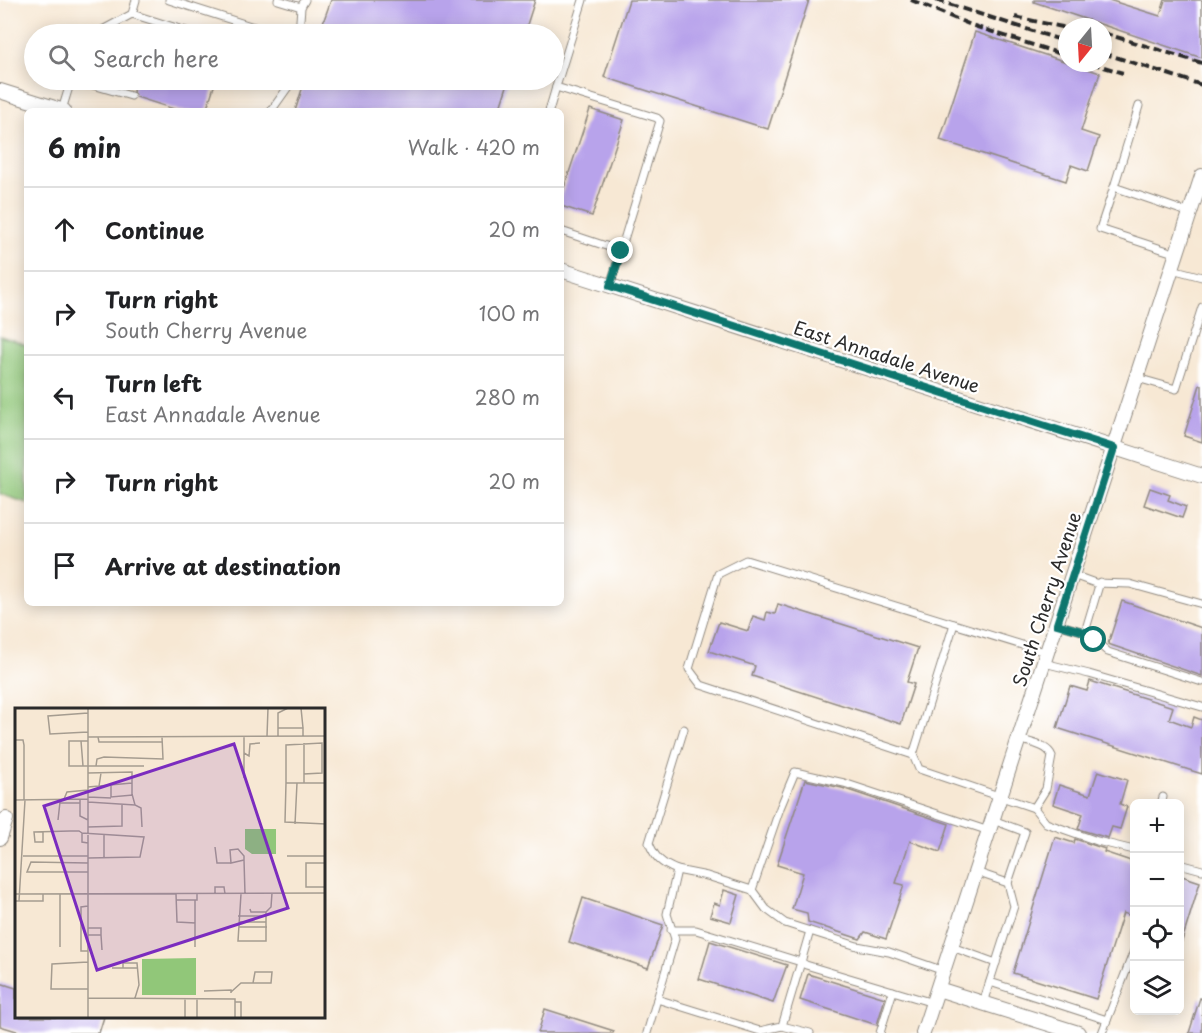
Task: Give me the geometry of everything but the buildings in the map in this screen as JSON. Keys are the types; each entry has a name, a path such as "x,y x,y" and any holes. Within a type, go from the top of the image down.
{"street":[{"path":"0,91 54,108"},
{"name":"South Cherry Avenue","path":"924,1033 1190,213 1199,198 1202,176"},
{"name":"East Annadale Avenue","path":"564,271 1202,476"},
{"path":"0,838 6,819"},
{"path":"938,989 1074,1032"}],"lane":[{"path":"114,24 132,14 136,0"},
{"path":"169,0 245,24"},
{"path":"278,0 303,4 300,24"},
{"path":"564,61 583,0"},
{"path":"132,14 164,24"},
{"path":"564,89 657,118 660,121 610,286"},
{"path":"64,108 68,90"},
{"path":"112,90 131,96"},
{"path":"273,108 286,90"},
{"path":"550,108 555,90"},
{"path":"1139,106 1100,229 1177,254"},
{"path":"1114,187 1190,213"},
{"path":"564,232 621,251"},
{"path":"1172,269 1202,277"},
{"path":"1137,378 1176,389 1202,307"},
{"path":"913,755 701,685 689,669 718,574 746,560 954,624 1089,674 1202,707"},
{"path":"1073,575 1100,582 1130,584 1202,604"},
{"path":"1085,632 1100,582"},
{"path":"954,624 913,755 918,769 1034,808 1046,823 1097,841 1130,849"},
{"path":"1057,624 1085,632 1107,652 1202,682"},
{"path":"684,729 649,843 662,864 752,890 766,909 785,923 857,946 889,952 944,971"},
{"path":"1019,739 1050,751 1052,756 1046,789 1034,808"},
{"path":"752,890 795,772 844,783 991,826 1025,832 1008,883 1014,906 983,1003"},
{"path":"1184,865 1202,870"},
{"path":"647,1033 675,939 667,914 677,870"},
{"path":"976,872 1008,883"},
{"path":"671,930 696,930 933,1003"},
{"path":"782,1026 810,931"},
{"path":"952,947 996,963"},
{"path":"1102,1033 1130,961"},
{"path":"990,982 1107,1020"},
{"path":"880,1033 893,991"},
{"path":"657,999 760,1031 782,1026 810,1033"}],"green space":[{"path":"0,336 24,344 24,502 0,494"}],"railway":[{"path":"911,0 971,25 1058,53"},
{"path":"936,0 1058,39"},
{"path":"1015,17 1058,26"},
{"path":"1112,36 1202,63"},
{"path":"1112,56 1202,85"},
{"path":"1112,70 1123,73"}],"route":[{"path":"621,251 610,286 1114,448 1057,624 1085,632 1094,640"}]}
